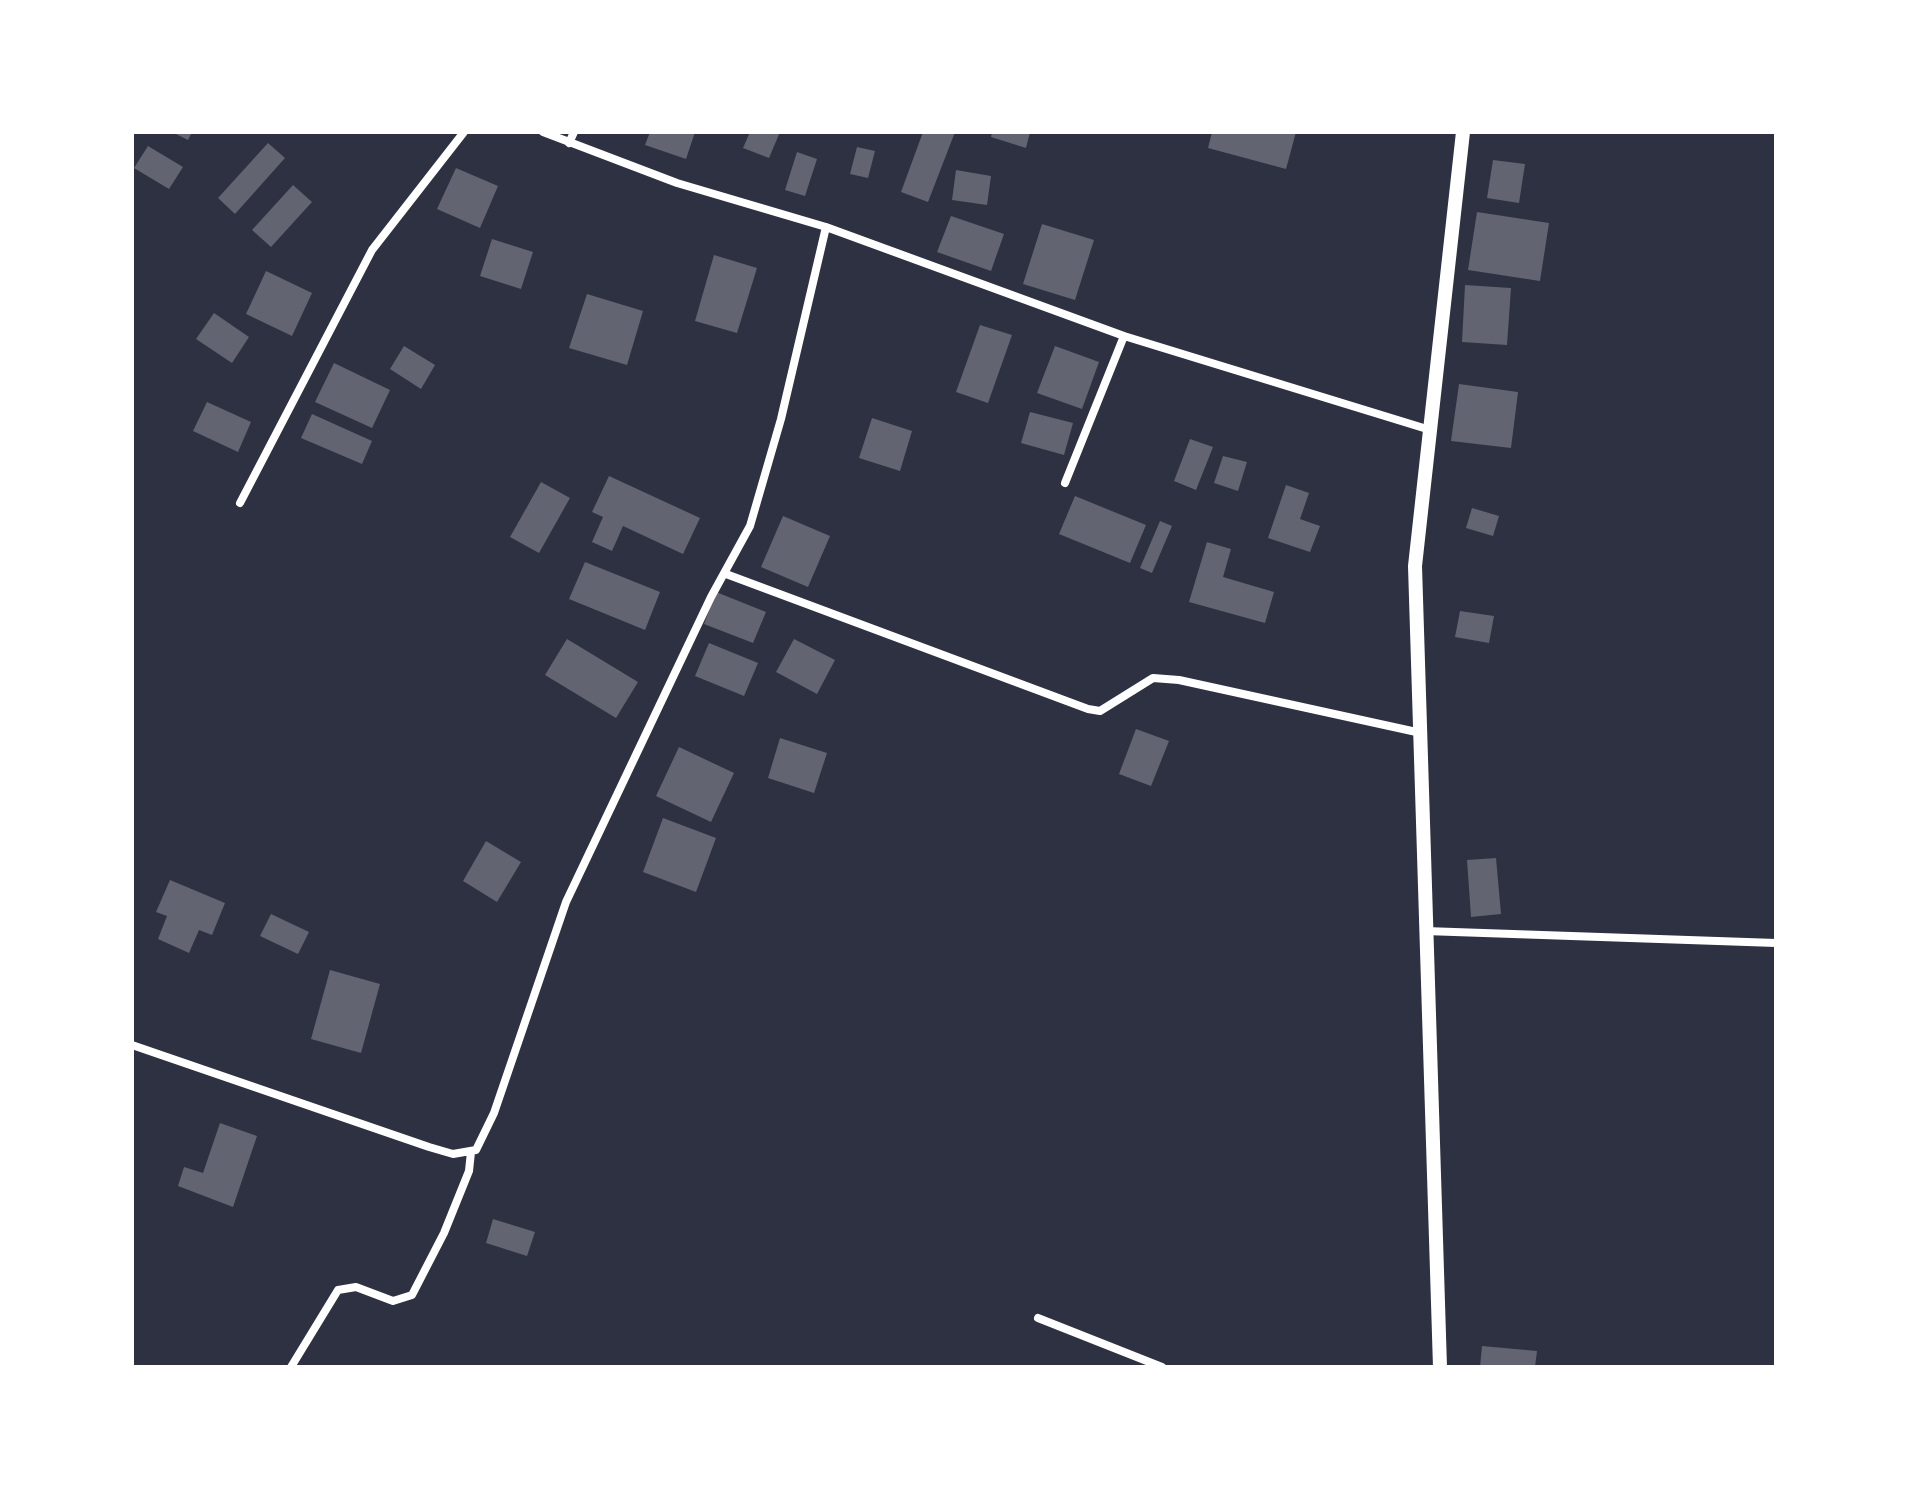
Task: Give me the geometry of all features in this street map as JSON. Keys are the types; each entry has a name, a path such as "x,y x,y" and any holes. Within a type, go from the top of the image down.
{"street":[{"path":"240,503 372,250 464,132"},
{"path":"543,132 677,183 826,227 1124,336 1427,429"},
{"path":"569,143 574,132"},
{"path":"1440,1367 1415,566 1427,429 1463,132"},
{"path":"291,1367 338,1290 356,1287 393,1301 412,1295 449,1221 469,1171 471,1152 494,1113 566,902 750,526 770,460 826,227"},
{"path":"1065,483 1124,336"},
{"path":"726,574 1088,709 1100,711 1153,678 1179,680 1421,733"},
{"path":"1425,931 1776,943"},
{"path":"132,1045 429,1147 453,1154 471,1152"},
{"path":"1038,1318 1162,1367"}],"building":[{"path":"172,132 192,132 188,140"},
{"path":"650,132 695,132 686,159 645,145"},
{"path":"750,132 780,132 769,158 743,148"},
{"path":"923,132 955,132 928,202 901,192"},
{"path":"992,132 1030,132 1026,148 991,137"},
{"path":"1212,132 1296,132 1286,169 1208,148"},
{"path":"268,143 285,158 235,214 218,198"},
{"path":"148,146 183,167 169,189 134,168"},
{"path":"857,147 875,151 868,178 850,174"},
{"path":"797,152 817,159 805,196 785,190"},
{"path":"1493,160 1525,164 1519,203 1487,198"},
{"path":"456,168 498,186 480,228 437,209"},
{"path":"956,170 991,176 987,205 952,200"},
{"path":"293,185 312,202 271,247 252,230"},
{"path":"1477,212 1549,223 1540,281 1468,270"},
{"path":"951,216 1004,234 991,271 937,252"},
{"path":"1042,224 1094,240 1075,300 1023,284"},
{"path":"492,239 533,252 521,289 480,276"},
{"path":"714,255 757,268 737,333 695,321"},
{"path":"266,271 312,293 292,336 246,314"},
{"path":"1465,285 1511,288 1507,345 1462,342"},
{"path":"587,294 643,311 627,365 569,348"},
{"path":"214,313 249,337 232,363 196,339"},
{"path":"980,325 1012,335 988,403 956,392"},
{"path":"404,346 435,365 421,389 390,369"},
{"path":"1055,346 1099,362 1082,409 1037,393"},
{"path":"334,363 390,390 372,428 315,402"},
{"path":"1459,384 1518,392 1511,448 1451,441"},
{"path":"207,402 251,422 238,452 193,431"},
{"path":"1030,412 1073,423 1064,455 1021,443"},
{"path":"312,414 372,441 362,464 301,438"},
{"path":"872,418 912,431 900,471 859,458"},
{"path":"1190,439 1213,447 1196,490 1174,481"},
{"path":"1223,456 1247,462 1238,491 1214,483"},
{"path":"609,476 700,518 683,554 623,526 612,551 592,542 603,517 592,512"},
{"path":"541,482 570,498 539,553 510,537"},
{"path":"1286,485 1309,493 1300,519 1320,526 1310,552 1268,538"},
{"path":"1075,496 1146,525 1130,563 1059,534"},
{"path":"1472,508 1499,516 1493,536 1466,528"},
{"path":"783,516 830,536 808,587 761,567"},
{"path":"1160,521 1172,526 1152,573 1140,568"},
{"path":"1207,542 1231,549 1223,577 1274,592 1265,623 1189,602"},
{"path":"585,562 660,592 645,630 569,599"},
{"path":"716,592 766,612 753,643 704,624"},
{"path":"1460,611 1494,616 1489,643 1455,637"},
{"path":"567,639 638,682 616,718 545,675"},
{"path":"794,639 835,660 817,694 776,672"},
{"path":"709,643 758,663 744,696 695,676"},
{"path":"1136,729 1169,741 1151,786 1119,774"},
{"path":"780,738 827,753 814,793 768,778"},
{"path":"679,747 734,773 711,822 656,796"},
{"path":"663,818 716,838 696,892 643,872"},
{"path":"486,841 521,862 497,902 463,881"},
{"path":"1496,858 1501,914 1471,917 1467,860"},
{"path":"170,880 225,903 212,935 199,930 189,953 158,939 167,916 156,912"},
{"path":"271,914 309,932 298,954 260,936"},
{"path":"330,970 380,984 361,1053 311,1039"},
{"path":"220,1123 257,1136 233,1207 178,1186 184,1167 203,1173"},
{"path":"493,1219 535,1232 527,1256 486,1243"},
{"path":"1482,1346 1537,1351 1535,1367 1480,1367"}]}
